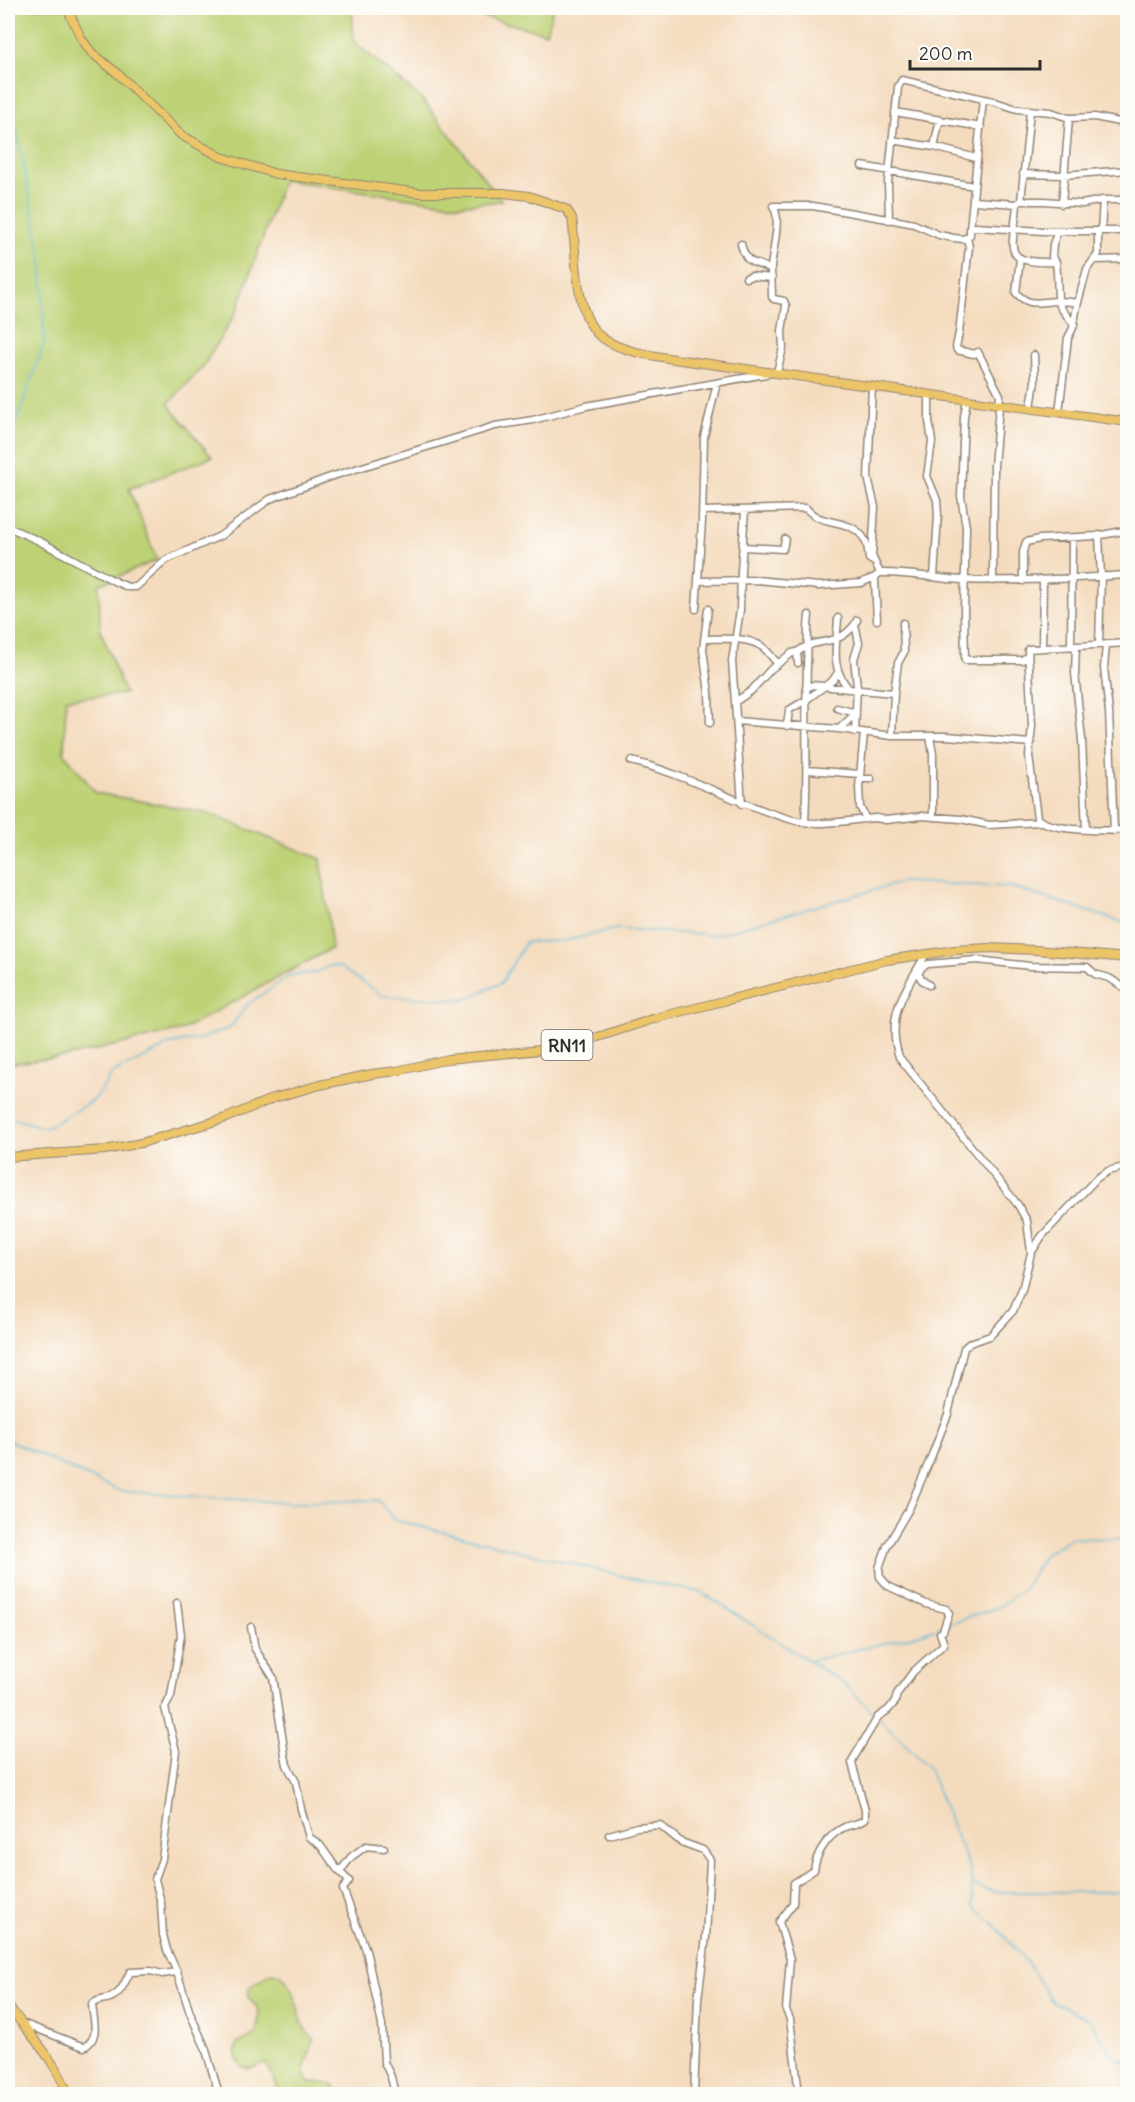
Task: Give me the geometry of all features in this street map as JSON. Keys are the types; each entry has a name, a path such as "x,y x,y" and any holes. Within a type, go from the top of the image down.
{"main road":[{"path":"68,8 81,38 91,52 117,73 181,135 206,150 234,162 276,174 420,193 503,193 529,196 549,201 567,210 572,218 580,294 587,318 602,337 623,347 648,354 1128,422"},
{"name":"RN11","path":"8,1157 105,1150 141,1143 226,1118 274,1098 320,1085 398,1071 448,1059 551,1049 598,1038 656,1018 851,968 926,954 955,950 1009,948 1128,958"},
{"path":"8,2006 59,2074 68,2094"}],"street":[{"path":"889,220 887,193 889,170 899,83 902,80 1017,109 1051,112 1069,118 1095,117 1128,124"},
{"path":"983,99 974,201 970,235 967,238 969,247 956,347 957,350 974,354 978,352 1000,395 994,466 993,581"},
{"path":"1030,111 1012,250 1020,258 1028,261 1056,262"},
{"path":"895,112 981,127"},
{"path":"1062,204 1069,118"},
{"path":"934,147 940,119"},
{"path":"892,140 934,147 976,158"},
{"path":"862,166 974,186"},
{"path":"1023,174 1063,175 1128,170"},
{"path":"974,201 1056,201 1062,204 1089,204 1103,200 1128,200"},
{"path":"1095,260 1098,254 1103,200"},
{"path":"8,527 116,582 128,587 136,587 166,560 220,536 270,499 333,476 495,426 532,420 586,406 777,372 783,348 782,331 786,304 782,300 772,298 771,270 776,231 776,210 773,206 813,206 914,224 945,237 967,238"},
{"path":"970,229 1128,231"},
{"path":"1058,231 1052,257 1056,262 1058,301 1074,325"},
{"path":"741,244 748,261 771,270"},
{"path":"1020,258 1016,293 1023,301 1078,303"},
{"path":"1059,412 1068,338 1074,325 1090,262 1128,259"},
{"path":"746,278 751,276 772,278"},
{"path":"1031,408 1035,381 1034,355"},
{"path":"696,609 703,511 704,437 717,383"},
{"path":"872,386 868,477 875,507 871,544 878,575 877,620"},
{"path":"929,395 932,442 927,476 937,500 938,516 934,577"},
{"path":"967,400 964,416 961,485 966,527 965,660 1014,661 1028,656"},
{"path":"703,511 806,508 816,518 853,527 865,540 869,559 874,562"},
{"path":"742,804 732,661 740,610 745,510"},
{"path":"1023,581 1026,542 1099,535 1123,531 1128,525"},
{"path":"1099,535 1102,645 1109,712 1114,831"},
{"path":"1072,538 1071,578 1075,672 1082,740 1086,830"},
{"path":"743,547 783,549 785,539"},
{"path":"698,581 757,580 819,586 861,583 878,575 993,581 1043,581 1128,575"},
{"path":"1042,648 1043,581"},
{"path":"708,609 703,649 709,693 710,723"},
{"path":"805,822 807,770 805,727 809,615"},
{"path":"838,618 834,658 837,674 852,690 856,713 855,732"},
{"path":"735,702 751,691 778,663 792,653 819,641 837,640 856,622 859,643 855,659 857,686 852,690"},
{"path":"892,736 898,663 904,652 903,623"},
{"path":"704,639 751,641 763,647 778,663"},
{"path":"1040,822 1035,811 1030,771 1032,726 1028,649 1128,643"},
{"path":"797,652 798,663"},
{"path":"787,726 789,710 825,686 837,674"},
{"path":"806,688 813,685 894,693"},
{"path":"837,708 856,713"},
{"path":"839,729 856,713"},
{"path":"736,721 748,720 892,736 930,736 1031,743"},
{"path":"864,733 860,807 866,819"},
{"path":"930,736 933,754 933,817"},
{"path":"631,761 664,770 742,804 805,822 933,817 989,825 1040,822 1049,826 1086,830 1128,829"},
{"path":"807,770 871,779"},
{"path":"926,954 899,1002 893,1033 899,1057 1018,1204 1027,1221 1031,1253"},
{"path":"929,985 918,974 922,967 928,964 977,960 1030,966 1087,967 1095,974 1109,978 1128,990"},
{"path":"799,2094 790,2019 786,2010 790,1959 778,1922 793,1904 794,1883 814,1870 814,1861 824,1844 834,1834 865,1819 853,1759 878,1717 895,1702 897,1694 913,1672 944,1644 940,1633 943,1631 949,1612 888,1586 880,1577 879,1568 887,1546 909,1509 948,1414 964,1348 995,1332 1013,1311 1022,1290 1031,1253 1042,1236 1096,1178 1108,1171 1128,1166"},
{"path":"177,1603 181,1635 171,1696 165,1708 174,1742 175,1757 162,1859 155,1879 161,1904 163,1935 169,1956 205,2047 219,2094"},
{"path":"251,1627 255,1649 273,1677 287,1765 296,1782 308,1833 312,1841 324,1850 337,1869 349,1881 343,1889 366,1950 382,2025 384,2062 392,2077 395,2094"},
{"path":"609,1835 637,1827 660,1825 686,1844 703,1850 710,1860 706,1937 698,1999 694,2094"},
{"path":"337,1869 342,1869 351,1857 366,1846 384,1848"},
{"path":"21,2023 84,2047 90,2044 95,2033 92,2004 117,1994 130,1972 151,1971 162,1974 177,1972"}],"green space":[{"path":"8,8 352,8 354,42 422,99 502,201 459,205 283,180 237,311 204,365 168,404 212,457 129,489 157,560 99,585 100,629 125,694 66,699 64,753 96,793 207,813 321,859 332,948 182,1030 70,1056 8,1064"},
{"path":"448,8 553,8 546,33"},
{"path":"271,1972 279,1974 286,1980 291,1988 303,2025 313,2038 305,2068 306,2079 311,2084 318,2082 333,2085 336,2089 335,2094 281,2094 266,2063 247,2069 240,2065 236,2053 237,2044 256,2034 259,2017 258,2008 248,1997 249,1988"}],"waterway":[{"path":"8,42 15,123 42,259 44,343 16,423 8,435"},
{"path":"8,1117 46,1128 95,1099 113,1073 166,1045 199,1039 230,1028 248,1004 291,975 314,973 330,966 340,967 383,996 464,1000 501,983 526,942 564,941 616,929 715,935 902,882 1011,887 1128,924"},
{"path":"8,1440 119,1491 291,1503 378,1500 394,1520 647,1582 701,1592 845,1684 876,1715"},
{"path":"948,1624 998,1607 1024,1589 1045,1554 1071,1538 1128,1539"},
{"path":"809,1661 910,1637 943,1626"},
{"path":"879,1718 928,1767 971,1872 973,1907 993,1923 1029,1965 1052,2001 1091,2020 1111,2055 1128,2063"},
{"path":"974,1885 994,1892 1128,1892"}]}
